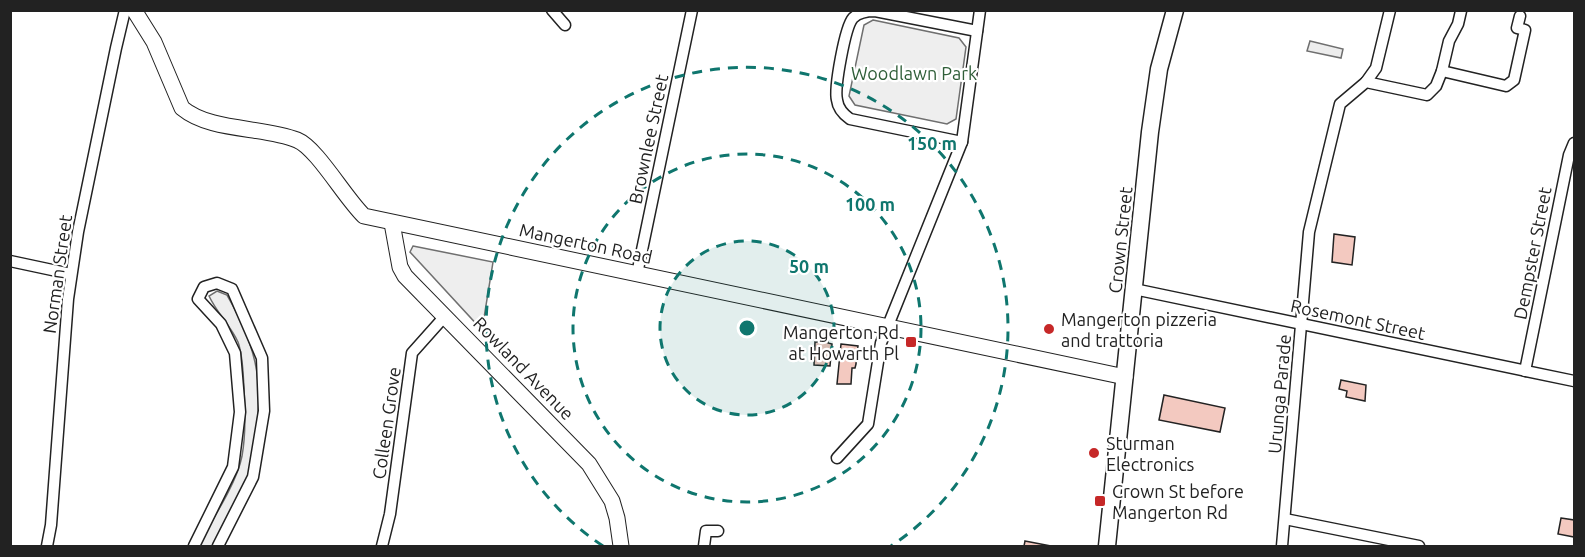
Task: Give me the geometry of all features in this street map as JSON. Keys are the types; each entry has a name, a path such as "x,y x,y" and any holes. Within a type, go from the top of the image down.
{"main road":[{"name":"Crown Street","path":"1107,546 1150,132 1159,69 1175,10"}],"street":[{"name":"Norman Street","path":"47,546 51,525 71,274 125,10"},
{"name":"Mangerton Road","path":"134,10 154,42 182,108 189,114 208,121 297,140 311,151 364,216 1125,377"},
{"path":"552,10 565,25"},
{"name":"Brownlee Street","path":"637,274 692,10"},
{"path":"837,458 868,424 881,343 962,142 980,10"},
{"path":"1390,10 1376,68 1366,82 1427,95 1436,86 1449,41 1458,24 1461,11"},
{"path":"962,142 850,119 839,108 836,90 846,29 853,18 860,13 875,11 977,31"},
{"path":"1442,71 1506,86 1514,80 1525,30 1517,28 1520,16"},
{"name":"Urunga Parade","path":"1282,546 1309,232 1340,104 1366,82"},
{"name":"Dempster Street","path":"1525,371 1569,155 1575,143"},
{"name":"Rowland Avenue","path":"392,223 399,261 405,276 588,464 612,501 621,546"},
{"path":"10,261 71,274"},
{"path":"194,546 233,467 240,412 235,353 221,324 198,299 204,287 217,283 232,289 262,358 264,411 253,477 218,546"},
{"name":"Rosemont Street","path":"1134,289 1575,381"},
{"name":"Colleen Grove","path":"382,546 390,514 412,353 445,316"},
{"path":"1284,519 1419,546"},
{"path":"704,546 706,531 718,531"}],"green space":[{"name":"Woodlawn Park","path":"873,20 959,38 966,47 956,119 947,124 855,105 849,96 864,25"},
{"path":"413,246 493,262 482,330 410,252"},
{"path":"217,291 227,295 238,315 252,352 257,370 257,428 247,481 235,506 212,546 197,546 235,478 242,456 244,439 241,353 235,336 209,296"}],"shaded area":[{"path":"1310,41 1343,49 1341,58 1307,51"}],"building":[{"path":"1334,234 1355,237 1352,265 1332,262"},
{"path":"820,339 828,340 828,343 832,344 830,366 814,365 815,342 820,342"},
{"path":"841,344 858,346 855,368 852,368 851,384 837,384"},
{"path":"1341,380 1366,385 1365,401 1346,397 1347,391 1339,389"},
{"path":"1164,395 1225,408 1220,432 1159,420"},
{"path":"1561,518 1574,520 1574,537 1558,534"},
{"path":"1025,541 1051,546 1024,546"}],"place":[{"name":"Mangerton pizzeria and trattoria","path":"1049,329"},
{"name":"Mangerton Rd at Howarth Pl","path":"911,342"},
{"name":"Sturman Electronics","path":"1094,453"},
{"name":"Crown St before Mangerton Rd","path":"1100,501"}]}
